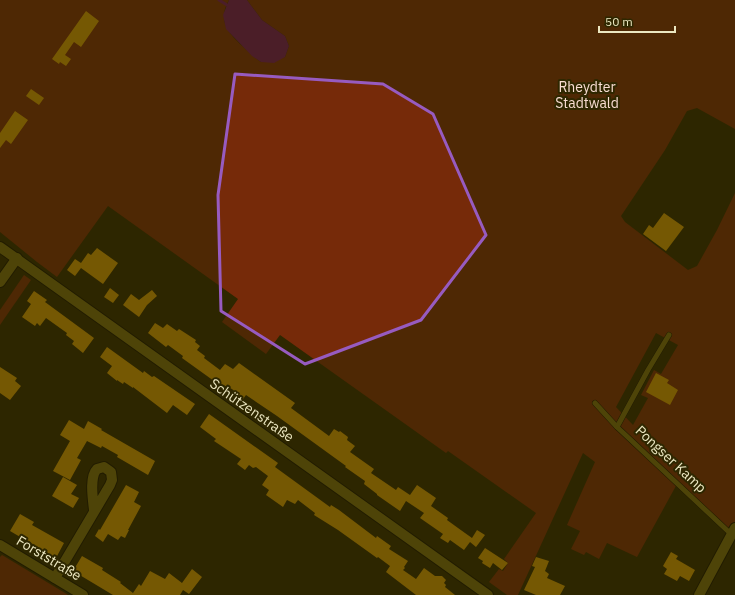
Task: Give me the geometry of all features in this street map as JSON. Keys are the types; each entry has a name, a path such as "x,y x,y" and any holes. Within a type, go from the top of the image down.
{"street":[{"name":"Schützenstraße","path":"0,247 488,595"},
{"path":"0,282 17,258"},
{"path":"55,578 94,510"},
{"name":"Pongser Kamp","path":"698,595 734,533"},
{"name":"Forststraße","path":"0,545 83,595"}],"lane":[{"name":"Pongser Kamp","path":"669,335 617,427 734,533"},
{"path":"595,402 617,427"}],"highlighted area":[{"path":"235,74 383,84 433,114 486,235 421,320 305,364 221,311 218,195"}],"green space":[{"name":"Rheydter Stadtwald","path":"0,0 229,0 224,13 227,29 240,44 261,62 285,57 289,46 285,36 262,20 247,0 735,0 735,129 697,108 687,111 665,150 621,216 625,222 688,270 697,266 735,193 735,530 731,534 677,484 637,557 607,543 599,559 586,552 584,555 571,549 580,531 567,525 595,462 583,453 518,595 507,595 489,582 499,569 503,571 508,563 504,559 536,513 448,451 446,453 280,335 266,354 222,322 238,299 108,206 57,277 0,232","holes":["656,333 678,345 661,374 654,370 641,395 648,398 633,425 616,407"]},
{"path":"24,275 31,280 0,325 0,310"},
{"path":"2,555 68,595 0,595 0,557"}],"shaded area":[{"path":"229,0 247,0 262,20 285,36 289,46 285,57 274,63 261,62 252,56 226,29 223,15"}],"building":[{"path":"86,11 99,21 81,47 74,42 65,55 71,59 66,66 60,62 59,64 52,59"},
{"path":"31,89 44,98 39,105 26,96"},
{"path":"15,111 28,120 11,144 6,140 0,148 0,133"},
{"path":"664,213 684,227 666,251 643,234 649,225 653,228"},
{"path":"97,248 118,263 103,284 81,268 75,276 67,270 75,259 81,263 88,253 91,255"},
{"path":"110,288 119,295 113,303 104,297"},
{"path":"152,290 157,296 147,305 139,317 123,305 131,294 139,300"},
{"path":"34,291 47,300 45,302 94,338 83,353 72,344 74,341 66,335 67,333 46,318 40,326 37,323 35,326 22,317 31,304 27,301"},
{"path":"155,323 163,328 167,324 177,331 179,329 196,340 195,342 200,346 197,350 205,356 204,358 220,370 225,364 233,369 239,363 295,403 291,408 329,436 334,429 339,432 340,431 348,437 347,440 355,446 350,452 374,469 371,473 396,490 398,487 410,495 417,485 436,498 431,506 448,518 447,520 472,538 477,530 485,535 476,547 470,542 464,550 450,540 448,543 440,538 443,534 420,518 424,513 406,501 400,511 377,495 364,484 365,481 345,467 346,466 277,416 246,395 243,399 232,389 214,381 182,358 183,356 168,345 166,347 148,333"},
{"path":"107,347 143,373 144,371 152,377 154,376 195,404 187,415 173,405 167,413 133,387 124,382 123,384 117,381 107,373 112,366 100,357"},
{"path":"0,367 17,378 15,381 21,386 10,400 0,393"},
{"path":"656,373 669,380 667,383 678,390 670,405 646,392"},
{"path":"209,414 278,463 275,467 330,507 331,505 339,510 376,538 377,536 391,546 389,549 408,561 403,570 416,579 424,568 435,576 442,576 446,580 444,583 446,585 445,587 455,595 416,595 386,572 390,566 314,515 315,513 298,500 295,504 287,500 283,507 266,495 269,490 262,485 268,476 256,467 253,468 249,465 245,470 237,464 241,459 214,441 216,439 200,427"},
{"path":"69,420 84,429 88,421 155,461 148,475 117,457 118,455 102,446 101,448 87,441 77,458 81,460 70,480 53,471 70,441 60,435"},
{"path":"63,477 77,485 71,494 79,498 73,508 52,496"},
{"path":"126,485 139,492 134,502 141,506 125,538 121,536 118,540 108,534 103,542 95,536"},
{"path":"20,514 34,522 32,525 64,543 56,558 10,531"},
{"path":"485,548 508,563 502,570 493,563 490,568 482,563 483,561 478,558"},
{"path":"671,552 678,556 676,559 695,570 689,581 680,576 677,581 664,574 667,569 663,566"},
{"path":"82,556 103,568 102,570 121,582 120,583 133,593 139,584 141,586 150,571 165,579 169,573 182,583 192,569 202,577 189,594 183,590 180,595 113,595 73,571"},
{"path":"536,557 549,561 545,571 549,574 547,578 565,586 560,595 536,595 524,590 535,567 532,566"}],"waterway":[{"path":"219,0 227,5"}]}
